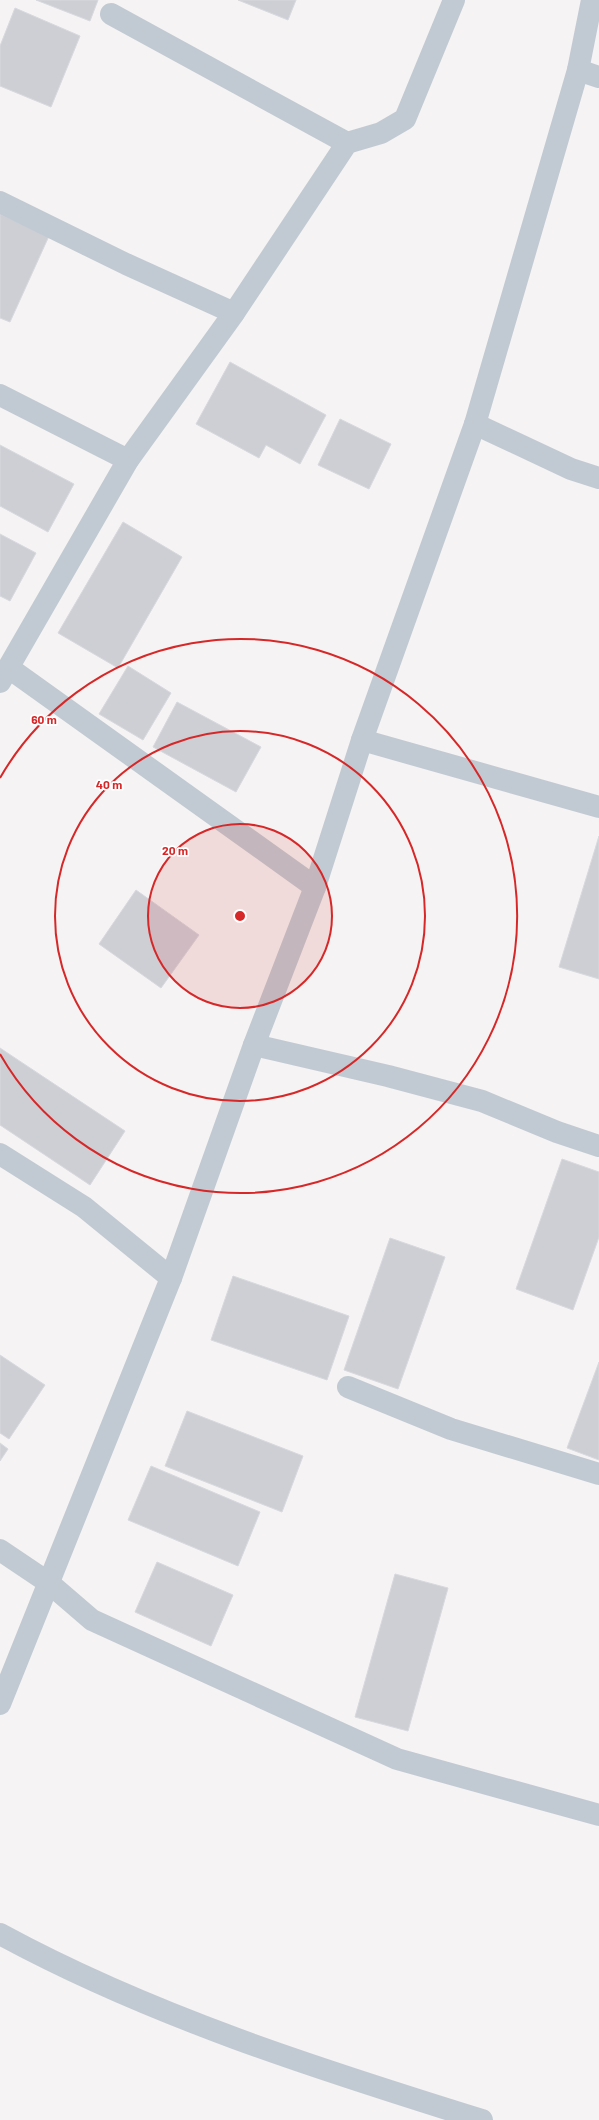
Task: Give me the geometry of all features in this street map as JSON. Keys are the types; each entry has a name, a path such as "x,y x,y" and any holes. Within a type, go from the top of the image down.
{"street":[{"path":"315,886 5,675 128,460 234,313 347,143 381,133 405,119 454,0"},
{"path":"0,1704 171,1278 254,1045 315,886 362,740 475,424 578,70 592,0"},
{"path":"111,14 347,143"},
{"path":"578,70 599,77"},
{"path":"0,202 126,264 234,313"},
{"path":"0,395 128,460"},
{"path":"475,424 571,469 599,478"},
{"path":"362,740 599,807"},
{"path":"254,1045 388,1076 482,1101 557,1132 599,1146"},
{"path":"0,1154 84,1206 171,1278"},
{"path":"348,1387 451,1429 599,1474"},
{"path":"0,1550 49,1583 92,1620 397,1759 599,1815"},
{"path":"0,1934 67,1969 221,2034 482,2120"}],"building":[{"path":"36,0 98,0 90,21"},
{"path":"238,0 296,0 288,20"},
{"path":"15,8 80,36 51,107 0,86 0,46"},
{"path":"0,214 49,236 10,322 0,318"},
{"path":"230,362 326,415 300,464 266,445 259,458 196,424"},
{"path":"340,419 391,444 369,489 318,465"},
{"path":"0,445 74,484 48,532 0,506"},
{"path":"123,522 182,557 118,668 58,633"},
{"path":"0,534 36,553 10,601 0,596"},
{"path":"128,666 171,693 143,740 99,714"},
{"path":"177,702 261,747 236,792 153,747"},
{"path":"599,836 599,979 559,967"},
{"path":"136,890 199,935 161,988 99,944"},
{"path":"0,1048 125,1131 90,1185 0,1125"},
{"path":"562,1159 599,1172 599,1237 573,1310 516,1289"},
{"path":"390,1238 445,1257 398,1389 344,1370"},
{"path":"233,1276 349,1316 327,1380 211,1340"},
{"path":"0,1355 45,1385 9,1439 0,1433"},
{"path":"599,1362 599,1460 567,1448"},
{"path":"187,1411 303,1456 282,1512 165,1466"},
{"path":"0,1443 8,1449 0,1461"},
{"path":"151,1466 260,1512 238,1566 128,1520"},
{"path":"157,1562 233,1595 211,1646 135,1612"},
{"path":"395,1574 448,1588 408,1731 355,1717"}]}
